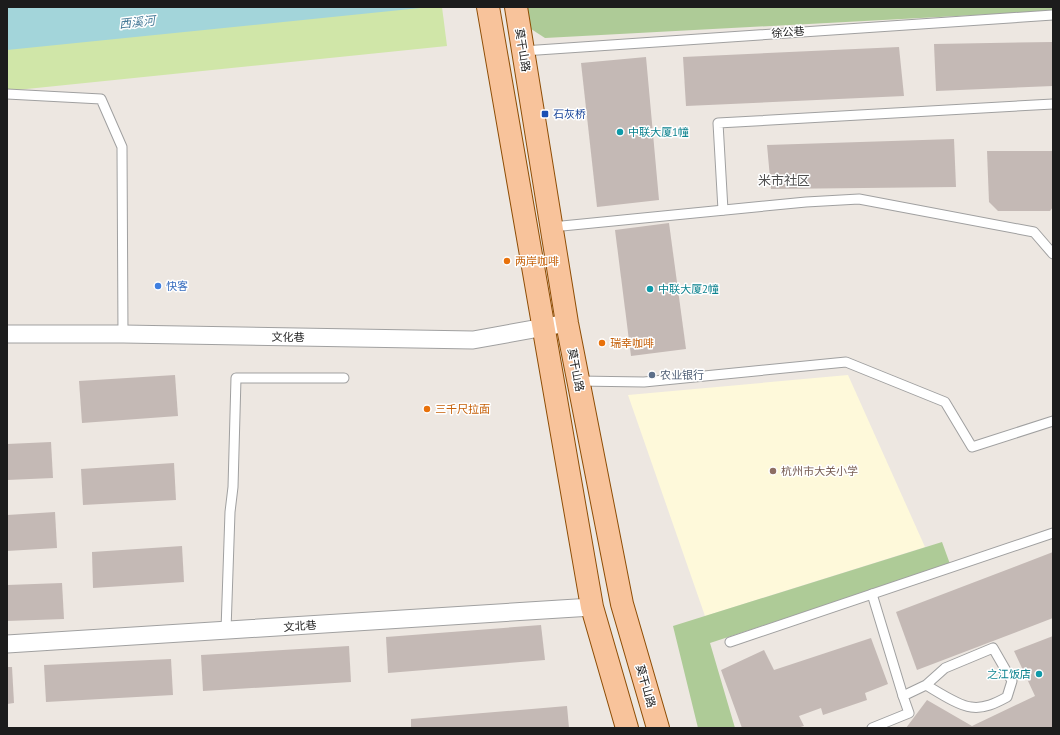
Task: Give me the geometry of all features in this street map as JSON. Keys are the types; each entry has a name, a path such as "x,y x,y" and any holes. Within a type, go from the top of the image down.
{"main road":[{"path":"488,7 494,50 592,607 627,728"},
{"name":"莫干山路","path":"516,7 567,323 578,381 622,604 658,728"}],"street":[{"name":"文化巷","path":"7,334 123,334 473,340 567,323"},
{"name":"文北巷","path":"7,644 592,607"}],"lane":[{"name":"徐公巷","path":"522,47 1053,15"},
{"path":"7,94 101,98 122,146 123,334"},
{"path":"723,210 718,123 1053,104"},
{"path":"552,227 806,202 859,199 1034,232 1053,252"},
{"path":"578,381 644,382 846,362 945,402 972,446 1053,422"},
{"path":"226,630 230,512 233,487 236,378 344,378"},
{"path":"730,642 1053,533"},
{"path":"872,594 903,696 910,713 872,728"},
{"path":"903,696 926,685 945,668 993,648 1012,681 1007,697 991,705 972,708 951,699 926,685"}],"shaded area":[{"name":"杭州市大关小学","path":"848,375 925,547 705,616 628,395"}],"green space":[{"path":"7,7 442,7 447,46 7,91"},
{"path":"525,7 1053,7 1053,11 545,38 528,27"},
{"path":"942,542 950,564 710,643 735,728 698,728 673,626"}],"water":[{"name":"西溪河","path":"7,7 430,7 7,50"}],"building":[{"path":"1053,42 1053,86 936,91 934,44"},
{"path":"899,47 904,96 686,106 683,57"},
{"name":"中联大厦1幢","path":"646,57 659,200 597,207 581,63"},
{"path":"954,139 956,187 771,189 767,145"},
{"path":"987,151 1053,151 1053,207 1050,211 998,211 989,202"},
{"name":"中联大厦2幢","path":"669,223 686,349 631,356 615,230"},
{"path":"175,375 178,416 82,423 79,381"},
{"path":"51,442 53,478 7,480 7,444"},
{"path":"174,463 176,500 83,505 81,469"},
{"path":"55,512 57,548 7,551 7,515"},
{"path":"182,546 184,582 93,588 92,552"},
{"path":"1053,552 1053,618 917,670 896,612"},
{"path":"62,583 64,619 7,621 7,585"},
{"path":"541,625 545,660 388,673 386,637"},
{"name":"之江饭店","path":"1053,636 1053,728 906,728 927,700 972,726 1035,696 1014,651"},
{"path":"871,638 888,684 865,693 867,700 823,715 821,708 799,716 804,726 797,728 742,728 721,670 764,650 774,670"},
{"path":"349,646 351,682 203,691 201,655"},
{"path":"171,659 173,695 46,702 44,665"},
{"path":"7,667 12,667 14,703 7,704"},
{"path":"567,706 569,728 411,728 411,719"}],"place":[{"name":"石灰桥","path":"545,114"},
{"name":"中联大厦1幢","path":"620,132"},
{"name":"两岸咖啡","path":"507,261"},
{"name":"快客","path":"158,286"},
{"name":"中联大厦2幢","path":"650,289"},
{"name":"瑞幸咖啡","path":"602,343"},
{"name":"农业银行","path":"652,375"},
{"name":"三千尺拉面","path":"427,409"},
{"name":"杭州市大关小学","path":"773,471"},
{"name":"之江饭店","path":"1039,674"}],"district":[{"name":"米市社区","path":"784,180"}]}
